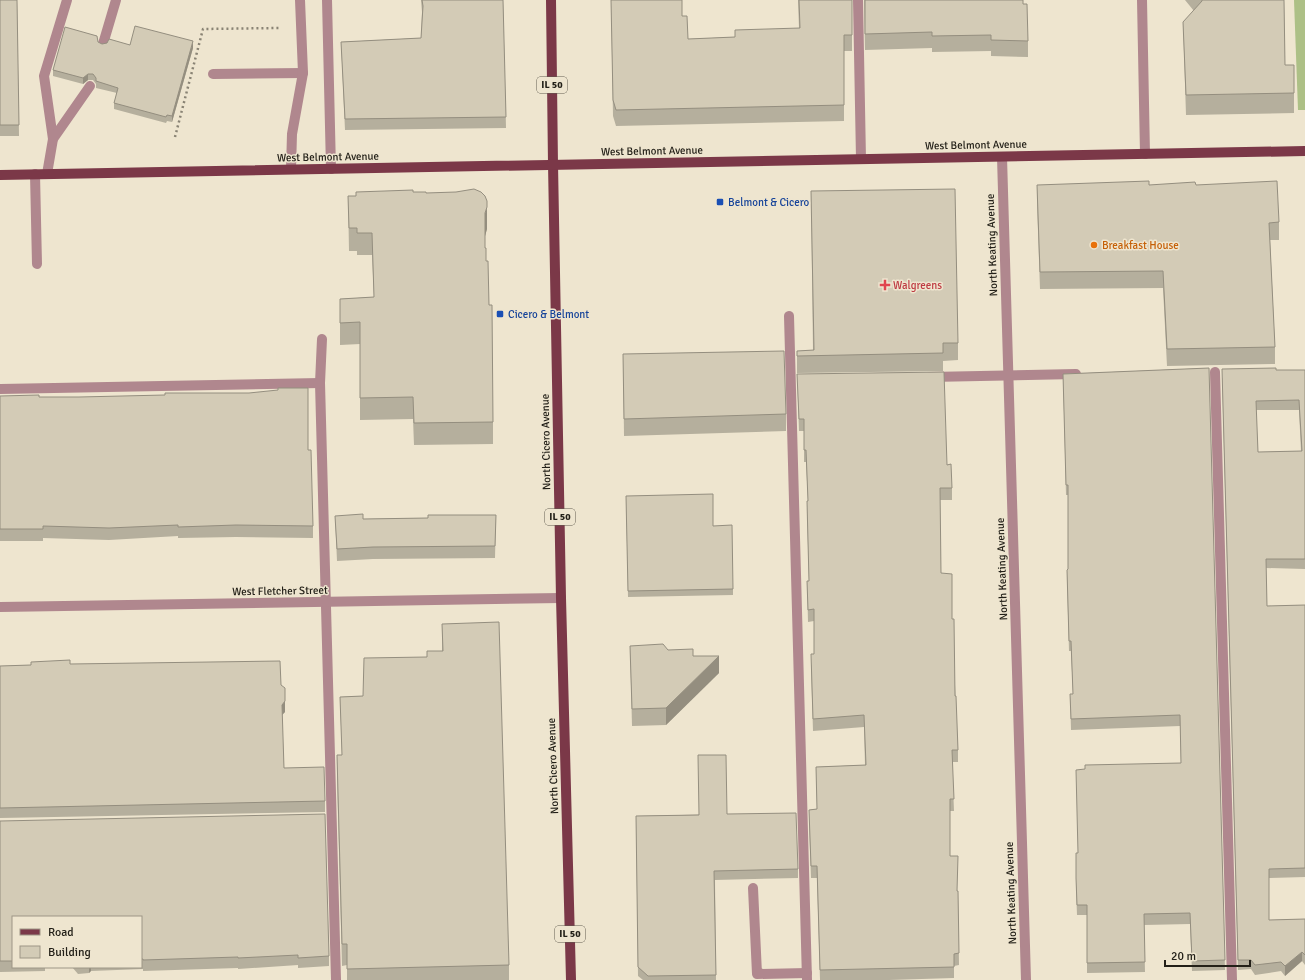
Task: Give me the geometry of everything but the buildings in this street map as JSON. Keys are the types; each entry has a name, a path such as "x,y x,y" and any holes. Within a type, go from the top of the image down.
{"main road":[{"name":"North Cicero Avenue","path":"551,0 552,164 571,980"},
{"name":"West Belmont Avenue","path":"0,175 1305,151"}],"street":[{"path":"47,174 53,139 44,76 67,0"},
{"path":"103,44 116,0"},
{"path":"291,169 292,134 303,73 300,0"},
{"path":"327,0 331,169"},
{"path":"858,0 862,159"},
{"path":"1142,0 1145,154"},
{"path":"213,74 303,73"},
{"path":"53,139 90,86"},
{"name":"North Keating Avenue","path":"1002,157 1026,980"},
{"path":"35,174 37,264"},
{"path":"753,888 757,974 807,976 794,380 789,316"},
{"path":"322,339 320,383 326,602 328,818 336,980"},
{"path":"1215,372 1232,980"},
{"path":"923,377 1084,374"},
{"path":"0,389 320,383"},
{"name":"West Fletcher Street","path":"0,608 561,598"}],"green space":[{"path":"1294,0 1305,0 1305,110 1298,110"}],"place":[{"name":"Belmont & Cicero","path":"720,202"},
{"name":"Breakfast House","path":"1094,245"},
{"name":"Walgreens","path":"885,285"},
{"name":"Cicero & Belmont","path":"500,314"}]}
